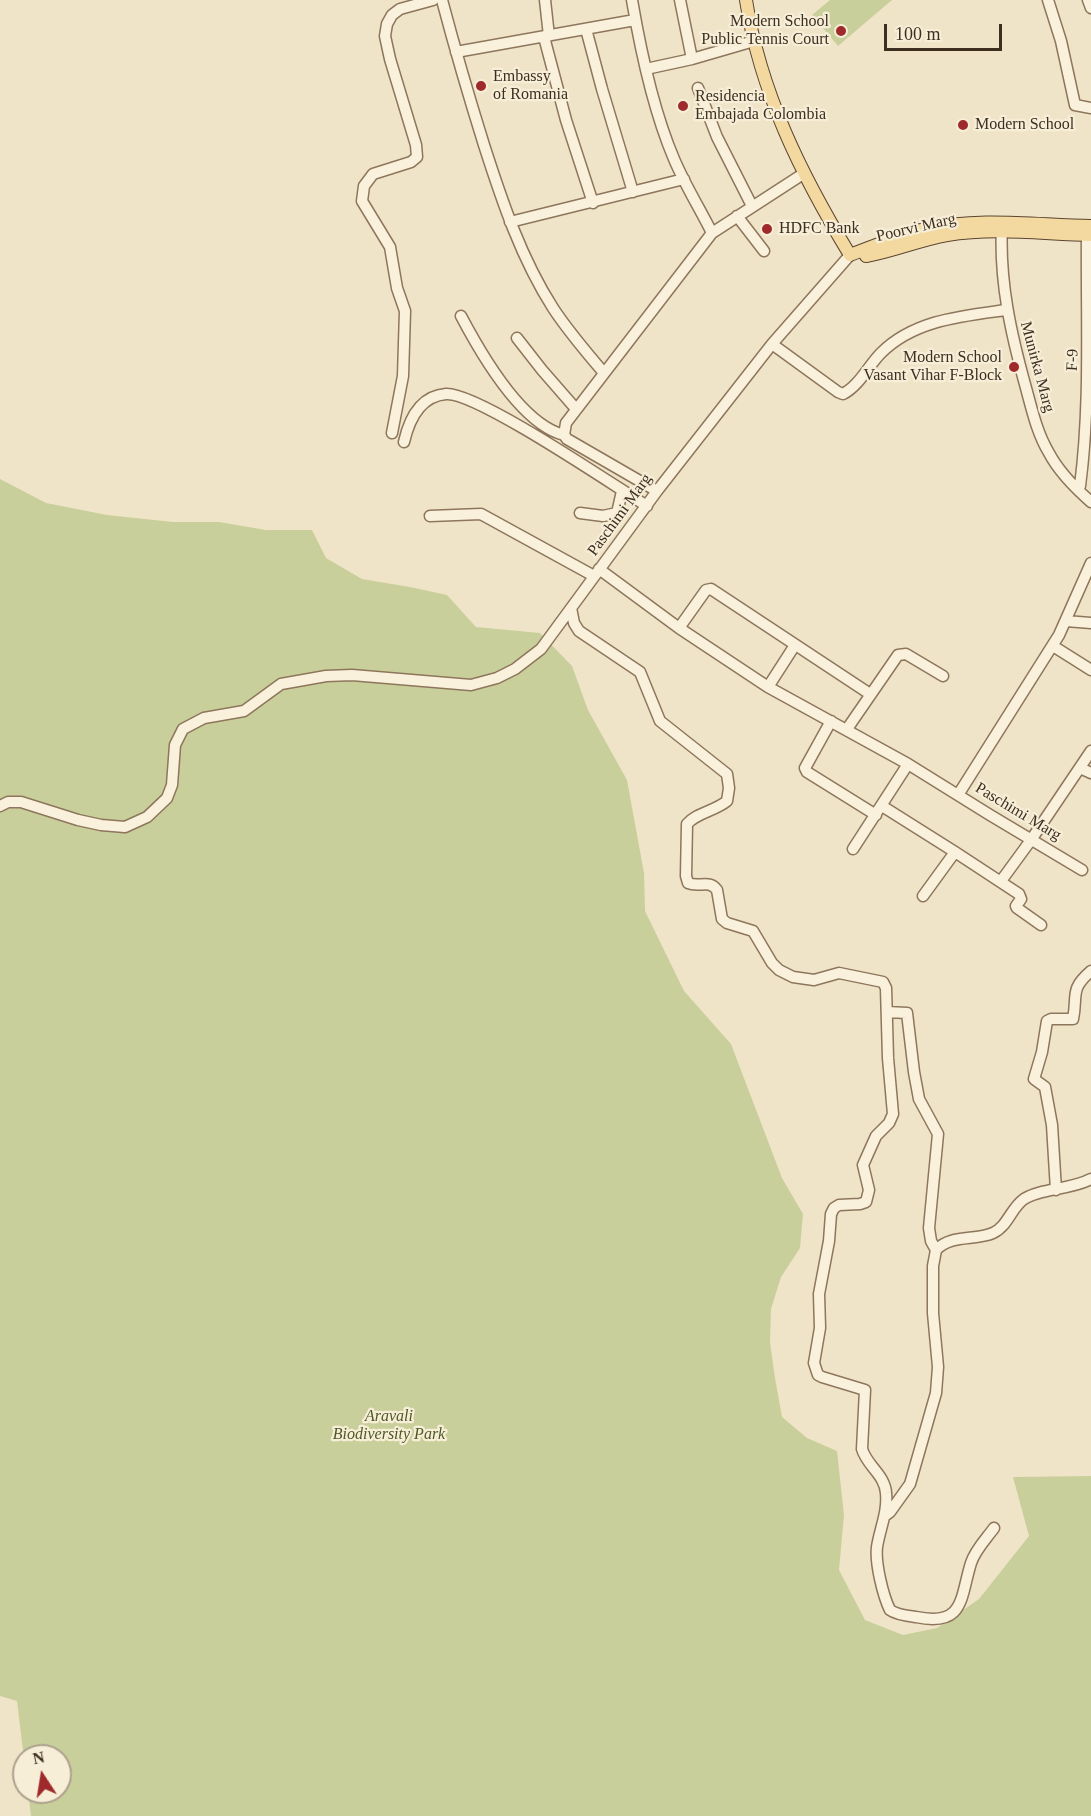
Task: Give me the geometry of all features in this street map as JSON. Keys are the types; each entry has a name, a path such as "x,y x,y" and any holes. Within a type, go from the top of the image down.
{"main road":[{"path":"746,0 754,41 769,90 803,174 849,253"},
{"name":"Poorvi Marg","path":"849,253 923,230 1005,226 1089,230"}],"street":[{"path":"392,433 403,376 405,306 397,288 390,247 364,205 362,193 373,174 417,158 416,145 385,36 387,24 392,15 400,9 433,0"},
{"path":"442,0 499,194 510,222 552,307 604,373"},
{"path":"545,0 546,36 566,120 593,203"},
{"path":"632,0 646,69 668,143 712,233"},
{"path":"680,0 692,59"},
{"path":"1048,0 1061,41 1075,105 1091,108"},
{"path":"1088,0 1091,8"},
{"path":"456,52 635,20"},
{"path":"586,29 633,192"},
{"path":"646,69 692,59 754,41"},
{"path":"698,88 717,137 752,206"},
{"path":"564,435 566,423 576,409 712,233 803,174"},
{"path":"510,222 684,179"},
{"path":"737,216 764,251"},
{"name":"Munirka Marg","path":"1005,226 1002,274 1006,310 1040,436 1056,464 1091,502"},
{"name":"Munirka Marg","path":"1005,226 1009,304 1041,425 1060,465 1091,497"},
{"name":"F-9","path":"1080,486 1084,459 1087,399 1089,230"},
{"name":"Paschimi Marg","path":"849,253 819,283 818,290 772,344 597,572 768,687 908,764 1082,870"},
{"path":"772,344 843,394 895,340 910,331 943,320 1006,310"},
{"path":"461,316 481,352 514,397 549,430 564,435 572,443 657,491"},
{"path":"517,338 576,409"},
{"path":"404,442 410,419 425,403 441,395 458,395 473,400 521,428 647,506"},
{"path":"580,513 595,516 617,513 622,490"},
{"path":"0,806 8,802 21,802 49,812 101,825 125,827 134,824 157,809 167,798 172,785 175,745 183,729 192,722 244,711 281,684 326,676 418,680 459,685 483,683 515,669 541,649 597,572 481,514 430,516"},
{"path":"958,795 1053,646 1091,563"},
{"path":"679,628 709,588 870,694"},
{"path":"571,608 574,623 579,631 640,672 660,721 727,774 729,788 727,801 692,819 687,824 686,876 688,883 714,886 717,890 722,919 727,923 753,931 772,963 786,974 805,980 845,973 883,982 886,988 888,1058 893,1114 889,1123 876,1136 863,1165 869,1190 866,1202 839,1205 831,1214 829,1240 819,1294 820,1328 814,1363 818,1375 865,1390 862,1449 885,1486 886,1515 880,1533 877,1557 888,1606 892,1612 933,1620 946,1618 964,1594 972,1559 994,1528"},
{"path":"1066,621 1091,624"},
{"path":"768,687 795,645"},
{"path":"1053,646 1091,670"},
{"path":"847,729 895,658 902,654 906,654 943,676"},
{"path":"831,721 805,768 807,772 956,852 1001,881 1020,895 1017,908 1041,925"},
{"path":"1001,881 1091,750"},
{"path":"853,849 908,764"},
{"path":"1080,768 1091,773"},
{"path":"923,896 956,852"},
{"path":"1056,1190 1052,1125 1045,1087 1034,1079 1042,1052 1047,1021 1072,1019 1075,990 1091,971"},
{"path":"886,1515 910,1484 936,1393 938,1367 933,1313 933,1266 936,1250 931,1241 929,1228 938,1134 919,1099 908,1013 887,1012"},
{"path":"936,1250 946,1242 992,1234 1006,1223 1024,1199 1080,1185 1091,1179"}],"green space":[{"name":"Modern School Public Tennis Court","path":"830,0 892,0 838,46 812,15"},
{"name":"Aravali Biodiversity Park","path":"0,479 46,503 107,515 173,522 219,522 266,530 312,530 326,558 362,579 447,595 476,627 540,633 572,666 588,710 627,780 644,873 645,911 684,991 731,1044 782,1178 803,1214 800,1248 781,1277 771,1309 770,1342 775,1378 782,1417 807,1438 837,1451 844,1515 839,1570 865,1620 903,1635 937,1628 979,1599 1029,1536 1013,1477 1091,1476 1091,1816 31,1816 30,1804 72,1804 72,1744 22,1744 17,1701 0,1696"}],"place":[{"name":"Modern School Public Tennis Court","path":"841,31"},
{"name":"Embassy of Romania","path":"481,86"},
{"name":"Residencia Embajada Colombia","path":"683,106"},
{"name":"Modern School","path":"963,125"},
{"name":"HDFC Bank","path":"767,229"},
{"name":"Modern School Vasant Vihar F-Block","path":"1014,367"}]}
